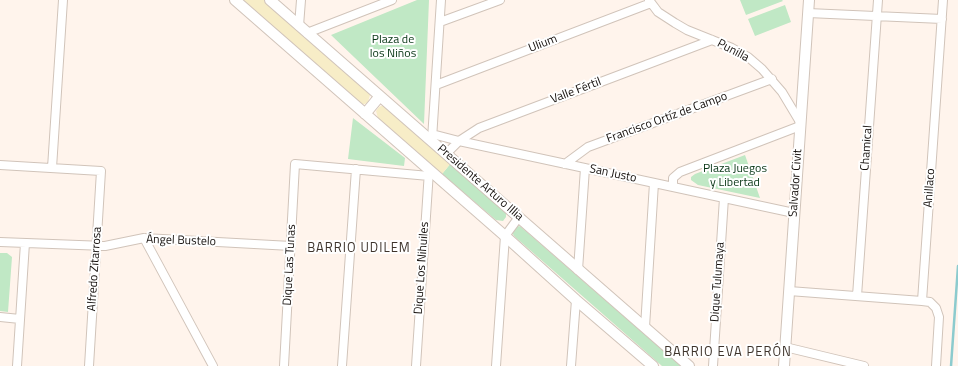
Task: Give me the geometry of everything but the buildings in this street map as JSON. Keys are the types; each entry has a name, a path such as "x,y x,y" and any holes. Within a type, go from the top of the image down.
{"street":[{"path":"0,165 52,168 63,0"},
{"name":"Presidente Arturo Illia","path":"235,0 365,114 429,173 505,236 643,362 653,366"},
{"name":"Presidente Arturo Illia","path":"270,0 380,96 432,138 446,154 689,366"},
{"path":"299,26 301,0"},
{"path":"307,33 392,0"},
{"path":"432,138 441,0"},
{"path":"440,22 500,0"},
{"name":"Salvador Civit","path":"784,366 808,0"},
{"name":"Chamical","path":"857,296 878,0"},
{"name":"Anillaco","path":"922,301 943,0"},
{"name":"Punilla","path":"650,2 658,12 687,30 732,48 748,57 772,79 782,92 800,124"},
{"name":"Ulium","path":"436,85 650,2"},
{"path":"808,13 942,19"},
{"name":"Valle Fértil","path":"446,154 459,141 479,128 712,40"},
{"name":"Francisco Ortíz de Campo","path":"565,164 588,147 772,79"},
{"path":"365,114 380,96"},
{"path":"673,187 673,178 680,172 800,124"},
{"name":"San Justo","path":"432,138 459,141 794,213"},
{"name":"Dique Las Tunas","path":"284,366 295,164 356,169"},
{"name":"Alfredo Zitarrosa","path":"52,168 101,171 89,366"},
{"path":"578,270 585,168"},
{"path":"342,366 356,169 429,173"},
{"name":"Dique Los Nihuiles","path":"416,366 429,173"},
{"path":"645,327 654,183"},
{"name":"Dique Tulumaya","path":"713,366 724,198"},
{"path":"496,366 505,236 519,217"},
{"path":"144,238 213,366"},
{"name":"Ángel Bustelo","path":"0,242 105,246 144,238 291,246"},
{"path":"17,366 25,243"},
{"path":"789,291 930,302 936,308 939,317 936,366"},
{"path":"571,366 576,300"},
{"path":"0,317 20,319"},
{"path":"786,347 863,366"}],"green space":[{"name":"Plaza de los Niños","path":"417,0 429,0 424,124 331,35"},
{"path":"740,0 782,0 783,1 746,15"},
{"path":"785,5 791,22 755,36 748,19"},
{"path":"353,118 405,158 404,166 348,159"},
{"name":"Plaza Juegos y Libertad","path":"745,155 760,198 698,185 691,180 691,177 695,174"},
{"path":"451,163 506,211 506,217 503,221 496,220 442,174"},
{"path":"519,226 681,366 662,366 514,236 512,232"},
{"path":"0,253 7,253 12,257 8,312 0,311"}],"sand":[{"path":"241,0 264,0 367,90 370,95 368,102 361,104"},
{"path":"381,106 384,106 451,163 442,174 378,118 376,111"}],"waterway":[{"path":"951,366 958,266"}],"district":[{"name":"BARRIO UDILEM","path":"359,249"},
{"name":"BARRIO EVA PERÓN","path":"728,353"}]}
